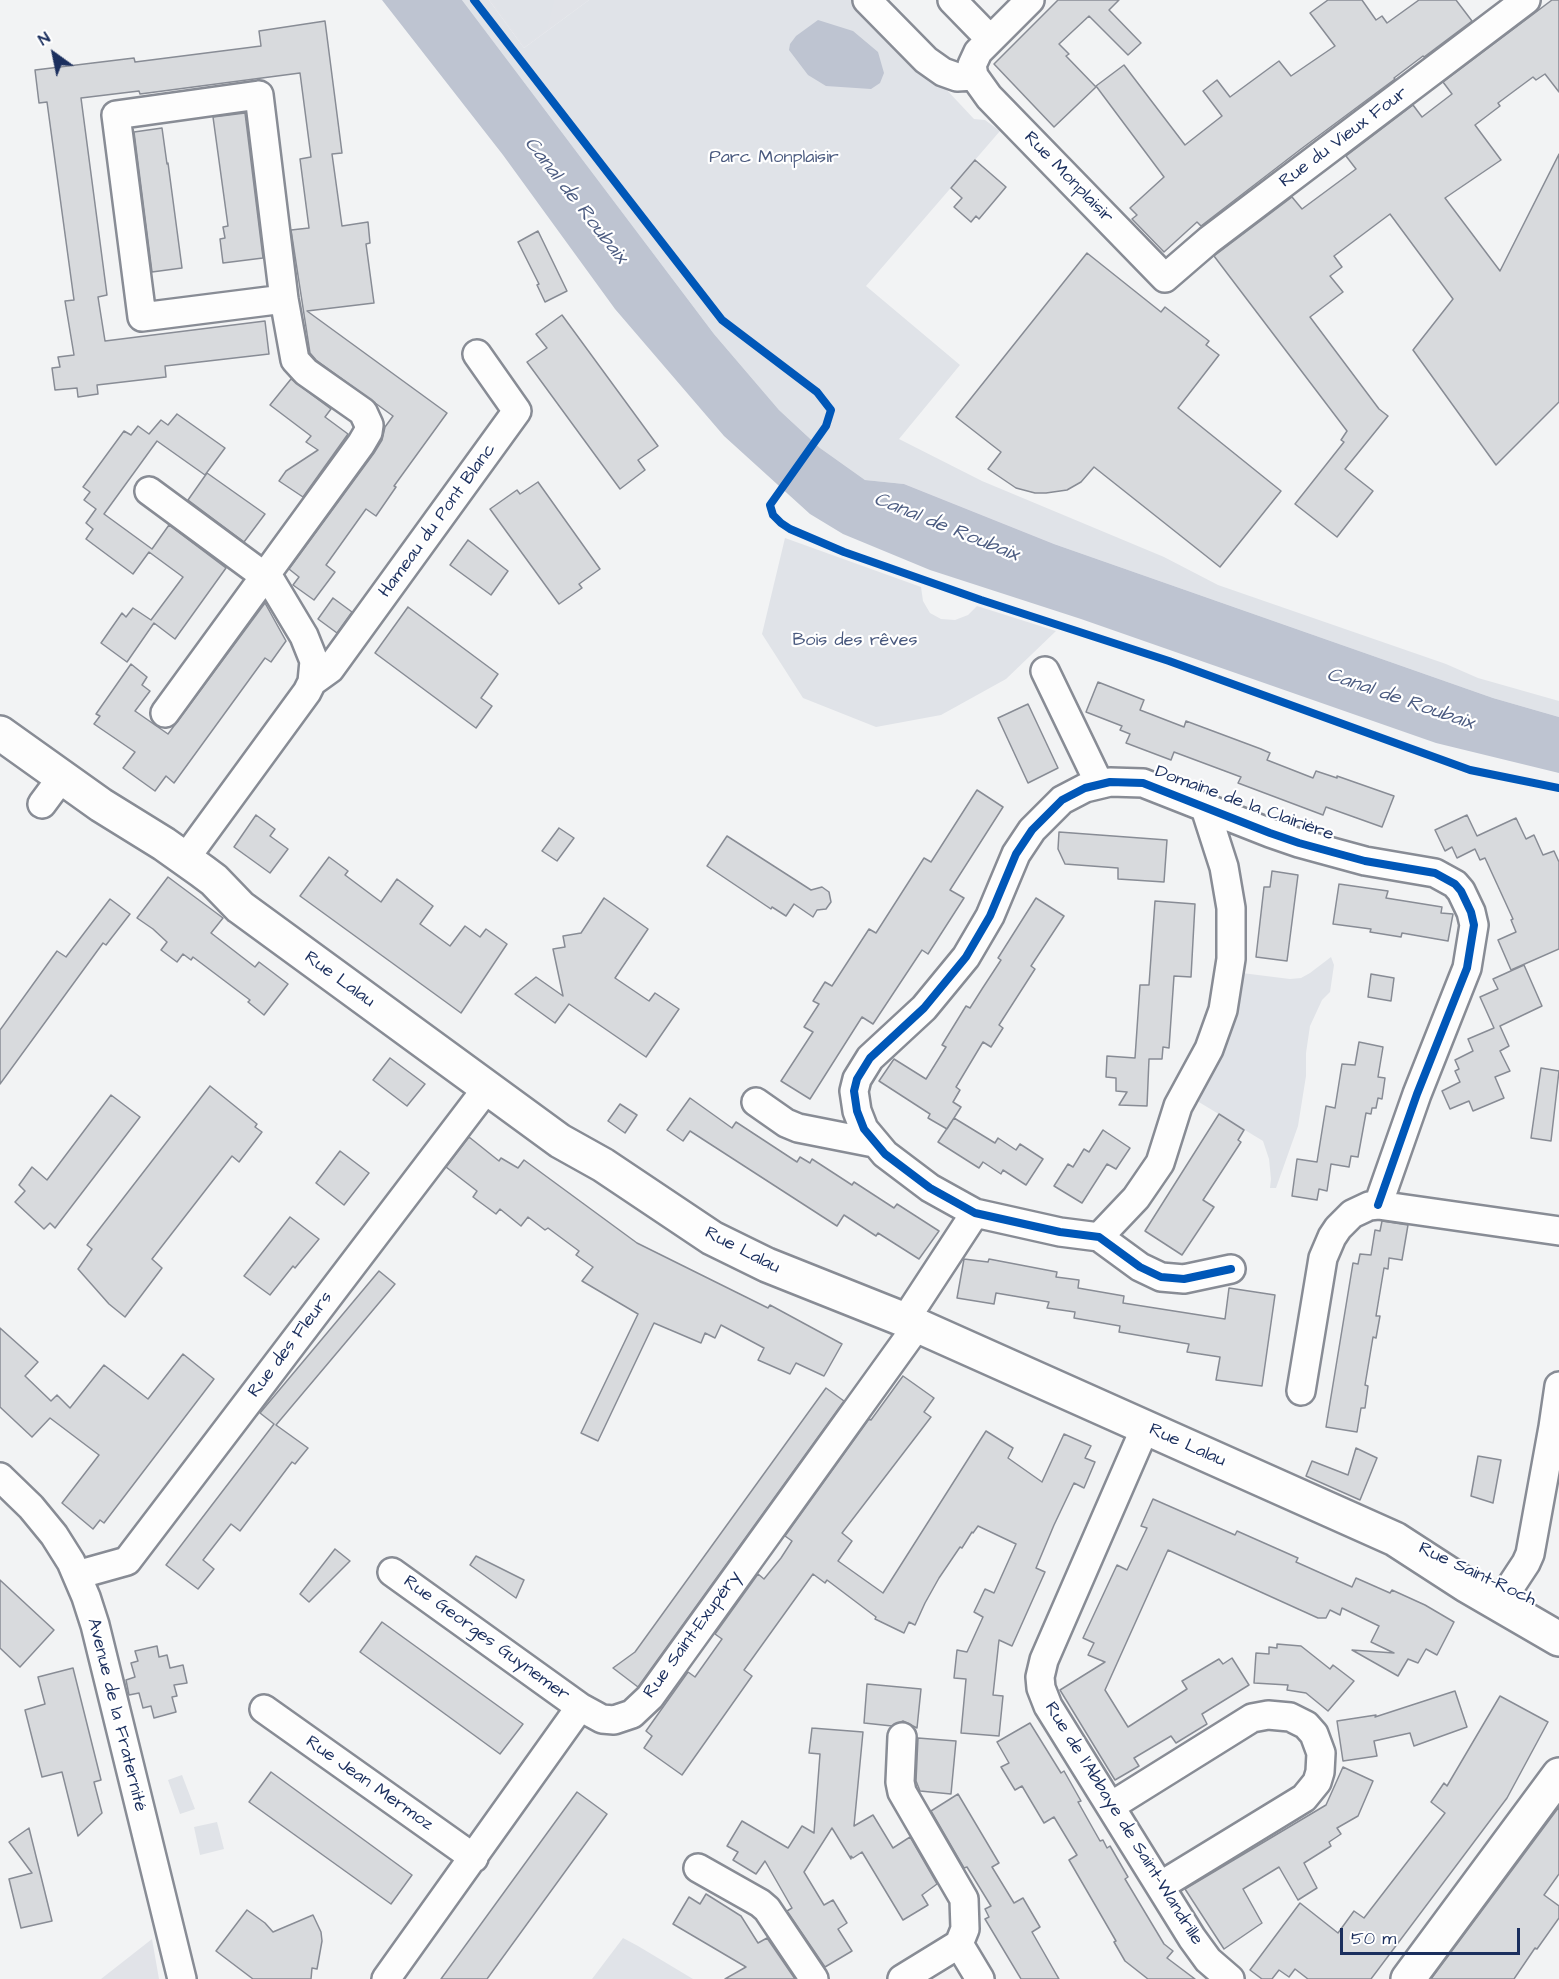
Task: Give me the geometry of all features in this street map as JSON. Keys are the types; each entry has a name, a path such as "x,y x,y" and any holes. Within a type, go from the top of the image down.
{"main road":[{"name":"Rue Lalau","path":"0,733 101,805 214,880 240,907 560,1142 603,1165 726,1246 775,1269 911,1323 1395,1539"},
{"name":"Rue Saint-Roch","path":"1395,1539 1435,1553 1504,1597 1559,1614"},
{"path":"1504,1597 1559,1640"},
{"path":"1408,1979 1557,1777"}],"street":[{"path":"867,0 926,60 942,72 957,77 974,76 972,65 974,59 990,39 1030,0"},
{"path":"952,0 990,39"},
{"name":"Rue du Vieux Four","path":"1165,278 1209,240 1526,0"},
{"name":"Rue Monplaisir","path":"974,76 989,97 1165,278"},
{"path":"165,712 361,444 369,425 363,412 300,367 293,352 284,299 260,95 116,115 142,317 284,299"},
{"name":"Hameau du Pont Blanc","path":"185,859 312,682 330,669 517,411 477,354"},
{"path":"149,491 265,576 281,595 310,650 314,661 312,682"},
{"path":"1045,671 1099,783"},
{"path":"42,804 62,777"},
{"name":"Domaine de la Clairière","path":"1231,1269 1184,1279 1161,1277 1140,1267 1099,1237 1043,1229 975,1213 930,1188 897,1164 874,1143 864,1129 856,1111 854,1091 863,1068 870,1058 924,1008 966,957 987,922 1016,854 1032,830 1062,800 1073,793 1099,783 1121,781 1143,783 1270,833 1384,866 1435,873 1455,884 1467,900 1474,925 1467,968 1417,1094 1378,1205"},
{"name":"Domaine de la Clairière","path":"1099,1237 1136,1198 1160,1163 1178,1106 1209,1049 1223,1010 1231,959 1231,908 1224,867 1205,808"},
{"name":"Rue des Fleurs","path":"77,1575 127,1561 487,1088"},
{"path":"756,1102 786,1123 798,1128 874,1143"},
{"path":"1301,1392 1320,1269 1326,1247 1338,1228 1352,1214 1369,1206 1378,1205 1559,1231"},
{"path":"911,1323 975,1213"},
{"name":"Rue Saint-Exupéry","path":"580,1707 602,1719 614,1720 632,1714 650,1697 911,1323"},
{"path":"1504,1597 1526,1563 1533,1544 1556,1428 1559,1386"},
{"name":"Rue de l'Abbaye de Saint-Wandrille","path":"1145,1428 1044,1660 1040,1677 1048,1706 1200,1950 1230,1979"},
{"name":"Avenue de la Fraternité","path":"0,1477 42,1520 62,1548 77,1575 95,1625 182,1979"},
{"name":"Rue Georges Guynemer","path":"392,1572 580,1707"},
{"path":"386,1979 580,1707"},
{"name":"Rue Jean Mermoz","path":"264,1709 474,1858"},
{"path":"1111,1806 1252,1718 1268,1715 1290,1717 1306,1725 1314,1734 1321,1753 1320,1772 1317,1782 1304,1798 1160,1886"},
{"path":"902,1737 900,1782 902,1792 964,1899 965,1929 959,1944 902,1979"},
{"path":"698,1868 749,1896 767,1909 814,1979"},
{"path":"959,1944 980,1979"}],"shaded area":[{"path":"489,0 589,0 524,48"},
{"path":"152,1939 159,1979 101,1979"}],"green space":[{"name":"Parc Monplaisir","path":"462,0 489,0 524,48 589,0 852,0 927,77 944,87 974,119 985,120 1000,131 866,286 960,365 899,439 982,481 1164,557 1218,585 1446,664 1478,678 1559,701 1559,717 1493,698 1054,544 904,484 865,480 820,448 779,410 714,334"},
{"path":"492,0 554,0 547,28 525,45"},
{"name":"Bois des rêves","path":"785,538 921,587 923,601 930,613 941,619 955,620 968,615 977,606 1056,631 1006,679 941,715 876,727 803,698 762,634"},
{"path":"1331,957 1334,965 1330,992 1322,1000 1310,1026 1306,1053 1306,1076 1298,1126 1276,1188 1270,1188 1269,1159 1263,1141 1189,1096 1202,1093 1229,1039 1238,1013 1226,1009 1230,999 1240,1000 1243,985 1234,972 1290,979 1301,978"},
{"path":"182,1775 195,1809 180,1814 168,1780"},
{"path":"217,1822 224,1849 200,1855 194,1827"},
{"path":"623,1938 638,1946 693,1979 592,1979"}],"water":[{"name":"Canal de Roubaix","path":"382,0 462,0 714,334 779,410 820,448 865,480 904,484 1054,544 1493,698 1559,717 1559,773 1436,743 1081,619 930,570 843,534 810,514 724,436 615,309 503,155"},
{"path":"818,20 853,31 878,52 884,73 880,83 871,89 826,86 808,75 789,50 790,44 796,36"}],"building":[{"path":"1058,0 1119,0 1109,10 1141,43 1128,55 1089,16 1059,44 1069,54 1066,56 1096,87 1054,127 994,64"},
{"path":"1328,0 1362,0 1376,20 1382,16 1387,23 1419,0 1456,0 1472,21 1201,226 1197,222 1164,252 1132,219 1137,215 1130,208 1164,177 1096,86 1124,65 1185,145 1222,116 1203,91 1217,80 1230,97 1279,61 1291,76 1335,46 1310,13"},
{"path":"1552,0 1559,0 1559,92 1545,74 1536,80 1533,77 1498,103 1500,106 1475,125 1501,160 1445,198 1500,271 1559,154 1559,402 1496,465 1413,350 1453,299 1390,214 1334,256 1342,267 1330,276 1343,292 1310,317 1379,409 1388,416 1345,469 1373,491 1337,537 1295,504 1344,442 1341,440 1347,431 1214,256 1292,197 1302,209 1356,169 1346,156 1413,105 1422,117 1452,94 1443,82"},
{"path":"325,21 342,153 332,154 342,226 368,222 370,243 366,244 374,303 307,311 447,413 394,486 396,487 376,516 366,509 326,565 335,572 314,600 293,585 299,577 289,569 374,453 382,440 385,427 393,416 316,360 310,353 291,230 309,228 300,159 311,157 300,73 140,94 139,91 81,98 107,295 98,297 105,341 265,321 269,354 165,366 166,377 97,385 98,394 78,397 77,388 55,390 52,368 60,367 58,357 74,355 65,301 74,300 47,102 39,103 35,70 134,58 135,62 261,46 259,31"},
{"path":"245,113 263,258 223,263 220,239 225,238 223,227 228,226 213,117"},
{"path":"162,128 182,268 152,272 134,132"},
{"path":"975,160 1006,187 979,219 976,216 971,222 954,207 962,198 951,188"},
{"path":"538,231 567,291 545,302 537,285 539,284 518,242"},
{"path":"1087,253 1161,312 1165,307 1209,341 1206,345 1219,355 1178,408 1281,491 1220,567 1094,467 1081,482 1067,490 1035,493 1016,488 988,469 1001,452 956,417"},
{"path":"562,315 658,446 638,460 645,470 620,489 527,362 547,348 536,334"},
{"path":"291,379 331,409 325,417 348,434 303,497 279,481 286,471 318,450 306,442 311,436 270,405"},
{"path":"177,414 225,448 205,475 157,441 104,514 152,549 169,525 226,568 175,639 154,623 127,662 101,643 122,613 126,617 133,608 151,620 183,577 149,552 133,574 86,539 93,529 86,523 96,509 84,500 90,492 83,487 124,431 131,435 138,426 149,434 161,420 168,425"},
{"path":"207,473 265,514 244,542 188,500"},
{"path":"538,482 600,569 579,584 582,588 559,604 490,509 517,490 520,494"},
{"path":"468,540 508,571 491,595 450,565"},
{"path":"333,598 352,612 337,633 318,619"},
{"path":"265,603 286,641 271,662 265,658 174,783 166,776 155,791 123,768 135,752 94,724 100,716 96,714 131,664 147,677 142,685 150,691 135,711 168,734"},
{"path":"408,607 498,674 481,698 492,706 476,728 375,653"},
{"path":"1098,682 1144,700 1140,710 1184,727 1186,721 1261,749 1270,753 1267,760 1313,778 1316,771 1394,796 1382,827 1326,807 1323,815 1238,783 1241,777 1174,752 1171,760 1126,743 1130,734 1120,730 1122,726 1086,712"},
{"path":"1028,704 1058,768 1028,783 998,718"},
{"path":"977,790 1003,807 950,890 964,898 928,954 922,950 873,1024 862,1017 810,1099 781,1081 813,1032 804,1027 819,1004 813,1001 825,982 832,986 869,929 876,933 924,858 931,862"},
{"path":"256,815 275,829 270,836 288,849 270,873 234,847"},
{"path":"1467,815 1477,836 1516,818 1526,839 1534,835 1543,855 1554,851 1559,862 1559,949 1511,970 1498,940 1516,932 1511,920 1513,919 1485,858 1480,860 1475,849 1457,858 1452,847 1445,851 1435,830"},
{"path":"559,828 574,838 557,861 542,851"},
{"path":"1059,832 1167,840 1164,882 1118,879 1118,868 1065,864 1058,849"},
{"path":"727,836 811,890 822,887 829,892 831,902 826,909 817,910 813,917 794,904 786,916 772,907 771,909 707,866"},
{"path":"329,857 348,871 345,875 381,902 397,879 433,906 420,924 450,946 465,926 480,937 486,929 507,944 461,1013 300,896"},
{"path":"1272,871 1298,875 1287,961 1256,957 1264,887 1270,887"},
{"path":"168,877 223,918 211,933 255,967 259,962 288,984 264,1015 248,1002 250,1000 193,957 191,960 183,954 177,962 161,950 167,942 137,918"},
{"path":"1339,884 1388,891 1386,898 1442,907 1441,913 1453,914 1448,941 1402,933 1401,937 1370,932 1371,929 1333,924"},
{"path":"604,898 648,929 615,978 649,1001 655,993 679,1009 646,1057 569,1004 555,1023 515,994 536,977 563,996 553,949 565,947 563,936 581,933"},
{"path":"1036,898 1064,916 1031,966 1035,969 999,1025 1003,1028 991,1047 983,1042 956,1087 960,1090 953,1102 961,1107 947,1129 928,1118 930,1114 879,1081 894,1059 926,1079 946,1047 942,1045 966,1006 970,1008 1001,960 998,958"},
{"path":"110,899 130,914 106,945 103,943 0,1084 0,1030 57,951 66,957"},
{"path":"1155,901 1195,904 1191,977 1174,976 1169,1048 1163,1047 1162,1059 1149,1059 1147,1106 1119,1105 1127,1092 1116,1091 1116,1078 1106,1077 1107,1056 1135,1058 1140,985 1149,985"},
{"path":"1524,965 1542,1006 1500,1026 1509,1046 1500,1051 1510,1071 1495,1077 1504,1098 1473,1111 1469,1101 1450,1109 1442,1091 1460,1082 1455,1071 1459,1069 1455,1060 1473,1051 1468,1039 1494,1028 1480,997 1498,989 1493,979"},
{"path":"1371,974 1394,978 1391,1001 1368,997"},
{"path":"1359,1042 1383,1047 1378,1077 1385,1078 1382,1099 1378,1098 1376,1108 1372,1108 1371,1114 1366,1113 1358,1157 1351,1156 1349,1167 1331,1164 1327,1191 1319,1189 1317,1200 1292,1196 1297,1159 1317,1162 1326,1106 1335,1108 1342,1064 1355,1065"},
{"path":"390,1058 425,1084 407,1106 373,1080"},
{"path":"1541,1068 1559,1071 1551,1141 1531,1138"},
{"path":"210,1086 257,1124 255,1127 262,1132 239,1162 232,1156 152,1259 162,1268 125,1317 109,1304 78,1269 92,1249 87,1245"},
{"path":"111,1095 140,1117 55,1228 50,1223 44,1229 15,1202 25,1191 19,1185 32,1167 47,1180"},
{"path":"690,1098 732,1128 736,1122 797,1162 800,1157 810,1163 812,1159 852,1185 854,1182 894,1208 897,1204 939,1231 919,1259 878,1233 876,1236 844,1215 837,1226 690,1131 683,1141 667,1130"},
{"path":"620,1104 637,1115 625,1133 608,1121"},
{"path":"1219,1114 1244,1130 1238,1140 1241,1142 1203,1200 1214,1207 1182,1255 1145,1231"},
{"path":"954,1118 995,1143 998,1138 1016,1150 1020,1144 1043,1159 1026,1185 1003,1170 1001,1174 983,1162 979,1168 938,1142"},
{"path":"1103,1130 1130,1148 1116,1169 1107,1164 1082,1203 1054,1186 1068,1164 1073,1167 1084,1149 1089,1152"},
{"path":"469,1137 499,1161 501,1158 518,1168 524,1160 637,1243 768,1308 770,1305 842,1344 824,1376 796,1363 790,1374 758,1360 764,1348 721,1325 715,1338 705,1333 701,1343 654,1323 598,1441 581,1433 638,1314 582,1281 593,1267 576,1255 579,1251 548,1228 545,1230 528,1217 521,1226 500,1209 496,1214 473,1197 477,1191 446,1167"},
{"path":"340,1151 369,1173 344,1205 316,1183"},
{"path":"290,1217 319,1239 270,1295 244,1276"},
{"path":"1382,1221 1408,1225 1402,1260 1389,1258 1388,1269 1384,1268 1376,1316 1380,1316 1376,1338 1373,1337 1365,1385 1368,1386 1365,1408 1361,1408 1357,1432 1326,1427 1353,1263 1358,1264 1360,1254 1371,1255 1375,1230 1380,1231"},
{"path":"964,1259 988,1262 989,1259 1057,1272 1056,1277 1079,1280 1078,1288 1124,1296 1123,1303 1225,1319 1229,1288 1275,1295 1262,1386 1216,1380 1220,1357 1187,1352 1189,1344 1119,1332 1120,1326 1074,1318 1075,1312 1047,1308 1049,1302 996,1293 994,1304 957,1298"},
{"path":"379,1271 395,1284 276,1425 308,1448 295,1464 292,1462 240,1531 231,1524 203,1560 214,1569 198,1589 166,1565 274,1424 260,1413"},
{"path":"0,1328 38,1362 25,1376 51,1401 57,1395 70,1408 104,1365 148,1399 183,1354 214,1379 104,1523 100,1520 93,1529 62,1503 99,1455 50,1418 32,1437 0,1407"},
{"path":"903,1376 934,1398 924,1412 931,1417 842,1533 852,1541 838,1561 883,1593 986,1431 1013,1448 1008,1458 1042,1482 1064,1434 1091,1446 1085,1458 1095,1462 1084,1488 1074,1483 1054,1525 1036,1568 1045,1572 1012,1646 999,1640 993,1695 1003,1696 999,1736 961,1733 966,1679 954,1678 957,1650 967,1652 983,1617 974,1612 985,1589 994,1593 1016,1544 978,1526 962,1548 960,1547 939,1578 915,1625 909,1622 904,1633 875,1619 876,1617 827,1580 825,1583 813,1574 744,1670 752,1676 682,1775 644,1748 652,1736 646,1731 688,1672 695,1677 722,1639 715,1634 758,1574 764,1579 781,1558 792,1541 785,1536 869,1419 871,1420"},
{"path":"826,1388 844,1401 638,1687 613,1668 635,1652"},
{"path":"1356,1448 1377,1458 1360,1500 1306,1476 1312,1461 1348,1475"},
{"path":"1478,1456 1501,1460 1493,1503 1471,1496"},
{"path":"1153,1499 1235,1535 1237,1531 1298,1558 1296,1562 1352,1587 1356,1578 1390,1593 1392,1590 1425,1605 1454,1622 1437,1655 1426,1649 1418,1663 1408,1659 1398,1676 1352,1650 1394,1653 1371,1642 1379,1626 1342,1608 1340,1615 1330,1610 1326,1618 1318,1618 1168,1550 1105,1690 1128,1727 1187,1689 1182,1681 1219,1659 1223,1664 1232,1658 1249,1685 1202,1714 1207,1724 1176,1743 1171,1736 1134,1758 1139,1766 1115,1780 1060,1690 1105,1662 1088,1655 1094,1643 1083,1638 1117,1565 1127,1570 1147,1528 1141,1526"},
{"path":"335,1549 350,1561 309,1602 300,1594"},
{"path":"476,1556 524,1580 516,1598 470,1565"},
{"path":"0,1580 54,1630 20,1667 0,1648"},
{"path":"382,1622 523,1724 500,1754 360,1652"},
{"path":"1277,1644 1301,1646 1330,1669 1333,1665 1354,1681 1328,1711 1306,1693 1287,1690 1288,1685 1254,1683 1256,1653 1269,1654 1269,1647 1277,1648"},
{"path":"157,1646 159,1657 167,1655 170,1668 183,1665 187,1683 174,1685 177,1696 172,1697 176,1712 154,1718 151,1706 143,1708 139,1693 129,1695 126,1680 135,1677 131,1663 138,1661 135,1651"},
{"path":"73,1668 101,1780 94,1782 102,1813 78,1836 62,1772 42,1777 25,1710 45,1704 38,1677"},
{"path":"867,1684 921,1689 917,1728 903,1721 892,1726 864,1723"},
{"path":"1455,1691 1467,1727 1414,1746 1410,1733 1374,1741 1377,1756 1343,1761 1337,1721 1376,1715 1375,1717"},
{"path":"1500,1696 1548,1722 1507,1798 1371,1979 1308,1979 1295,1969 1289,1977 1279,1970 1272,1979 1262,1979 1250,1970 1300,1903 1338,1933 1354,1911 1364,1918 1445,1813 1431,1802 1444,1783 1447,1786"},
{"path":"1030,1723 1061,1773 1064,1771 1100,1841 1103,1840 1107,1848 1110,1846 1128,1877 1125,1879 1164,1944 1173,1951 1167,1958 1195,1979 1148,1979 1125,1961 1114,1942 1116,1941 1069,1860 1077,1855 1054,1817 1044,1823 1022,1786 1015,1790 1001,1767 1009,1763 997,1742"},
{"path":"812,1728 863,1732 854,1826 873,1815 893,1848 910,1837 937,1884 922,1895 928,1905 903,1920 862,1852 853,1858 851,1856 851,1859 832,1828 804,1872 824,1905 833,1900 847,1923 838,1929 852,1951 825,1967 787,1911 792,1908 765,1861 756,1874 733,1860 738,1852 727,1846 742,1821 788,1848 802,1826 814,1833 820,1754 809,1753"},
{"path":"918,1738 956,1741 951,1794 920,1791 916,1781"},
{"path":"1343,1767 1373,1781 1358,1816 1337,1828 1341,1834 1329,1842 1331,1846 1304,1863 1317,1888 1298,1900 1279,1867 1243,1889 1262,1923 1224,1949 1185,1889 1326,1805"},
{"path":"271,1772 412,1875 391,1904 249,1802"},
{"path":"577,1792 607,1814 487,1979 441,1979"},
{"path":"958,1794 999,1863 992,1867 1014,1903 1023,1898 1040,1927 1032,1932 1059,1979 1021,1979 985,1919 989,1917 985,1909 991,1906 967,1867 964,1868 931,1811"},
{"path":"1559,1807 1559,1874 1544,1895 1559,1906 1559,1918 1537,1949 1535,1948 1514,1979 1431,1979"},
{"path":"29,1828 52,1921 21,1928 9,1879 32,1873 9,1842"},
{"path":"706,1894 741,1916 758,1943 767,1938 795,1979 725,1979 746,1967 673,1924 689,1897 700,1904"},
{"path":"247,1910 273,1932 313,1915 321,1932 322,1941 317,1969 312,1968 311,1979 253,1979 216,1951"}],"cycle path":[{"path":"474,0 722,320 817,392 831,410 826,426 770,505 773,515 781,523 844,552 981,600 1169,661 1470,770 1559,788"},
{"path":"1231,1269 1184,1279 1161,1277 1140,1267 1099,1237 1060,1232 975,1213 930,1188 885,1154 864,1129 857,1111 854,1091 857,1079 870,1058 924,1008 966,957 990,916 1016,854 1032,830 1062,800 1085,788 1110,782 1143,783 1299,843 1365,861 1435,873 1455,884 1461,891 1471,912 1474,925 1467,968 1417,1094 1378,1205"}]}
